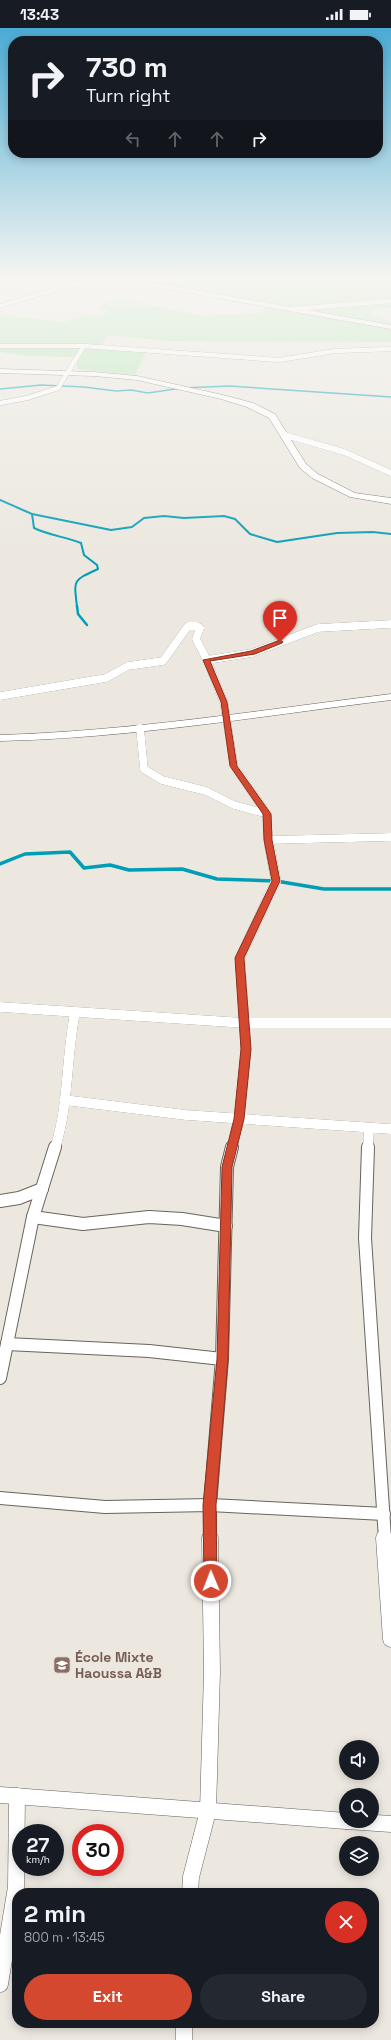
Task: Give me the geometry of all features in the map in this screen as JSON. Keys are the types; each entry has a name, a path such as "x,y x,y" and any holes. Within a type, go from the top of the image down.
{"street":[{"path":"0,371 66,373 137,378 236,400 272,416 303,466 315,476 353,495 391,501"},
{"path":"0,403 26,398 58,388 66,373"},
{"path":"285,435 344,452 391,473"},
{"path":"207,660 252,653 307,630 318,628 391,624"},
{"path":"0,696 106,678 128,666 163,661 188,626 200,628 196,639 207,660 224,702 234,766 267,814 268,840 276,881 240,958 246,1049 239,1119 227,1167 222,1359 210,1505 212,1672 208,1811 191,1877 190,1888"},
{"path":"0,738 69,735 140,728 391,697"},
{"path":"140,728 144,769 162,780 206,791 234,805 267,814"},
{"path":"268,840 391,837"},
{"path":"0,1007 245,1023 391,1023"},
{"path":"0,1378 33,1217 57,1142 64,1100 70,1037 75,1013"},
{"path":"64,1100 122,1108 239,1119 391,1129"},
{"path":"369,1128 365,1238 391,1639"},
{"path":"0,1201 19,1198 42,1189"},
{"path":"33,1217 83,1224 149,1217 182,1219 226,1226"},
{"path":"7,1344 149,1351 222,1359"},
{"path":"0,1498 105,1507 210,1505 384,1514"},
{"path":"0,1795 339,1820"},
{"path":"16,1888 17,1796"},
{"path":"379,1823 391,1824"},
{"path":"0,1984 12,1911"},
{"path":"184,2028 184,2040"}],"green space":[{"path":"95,371 137,371 135,375"}],"waterway":[{"path":"0,389 41,385 84,387 116,391 131,390 148,393 182,388 229,386 391,397"},
{"path":"0,500 32,514"},
{"path":"32,514 111,530 132,527 144,518 164,516 184,518 224,516 235,519 250,534 277,542 337,533 373,532 391,534"},
{"path":"32,514 34,528 81,543 84,555 97,565 98,569 83,576 79,579 75,586 77,607"},
{"path":"77,606 78,614 87,625"},
{"path":"0,864 25,854 70,852 84,868 110,865 129,870 182,869 217,879 276,881 324,889 391,889"}],"place":[{"name":"École Mixte Haoussa A&B","path":"62,1665"}],"route":[{"path":"211,1581 210,1505 222,1359 227,1167 239,1119 246,1049 240,958 276,881 268,840 267,814 234,766 224,702 207,660 252,653 280,642"}]}
